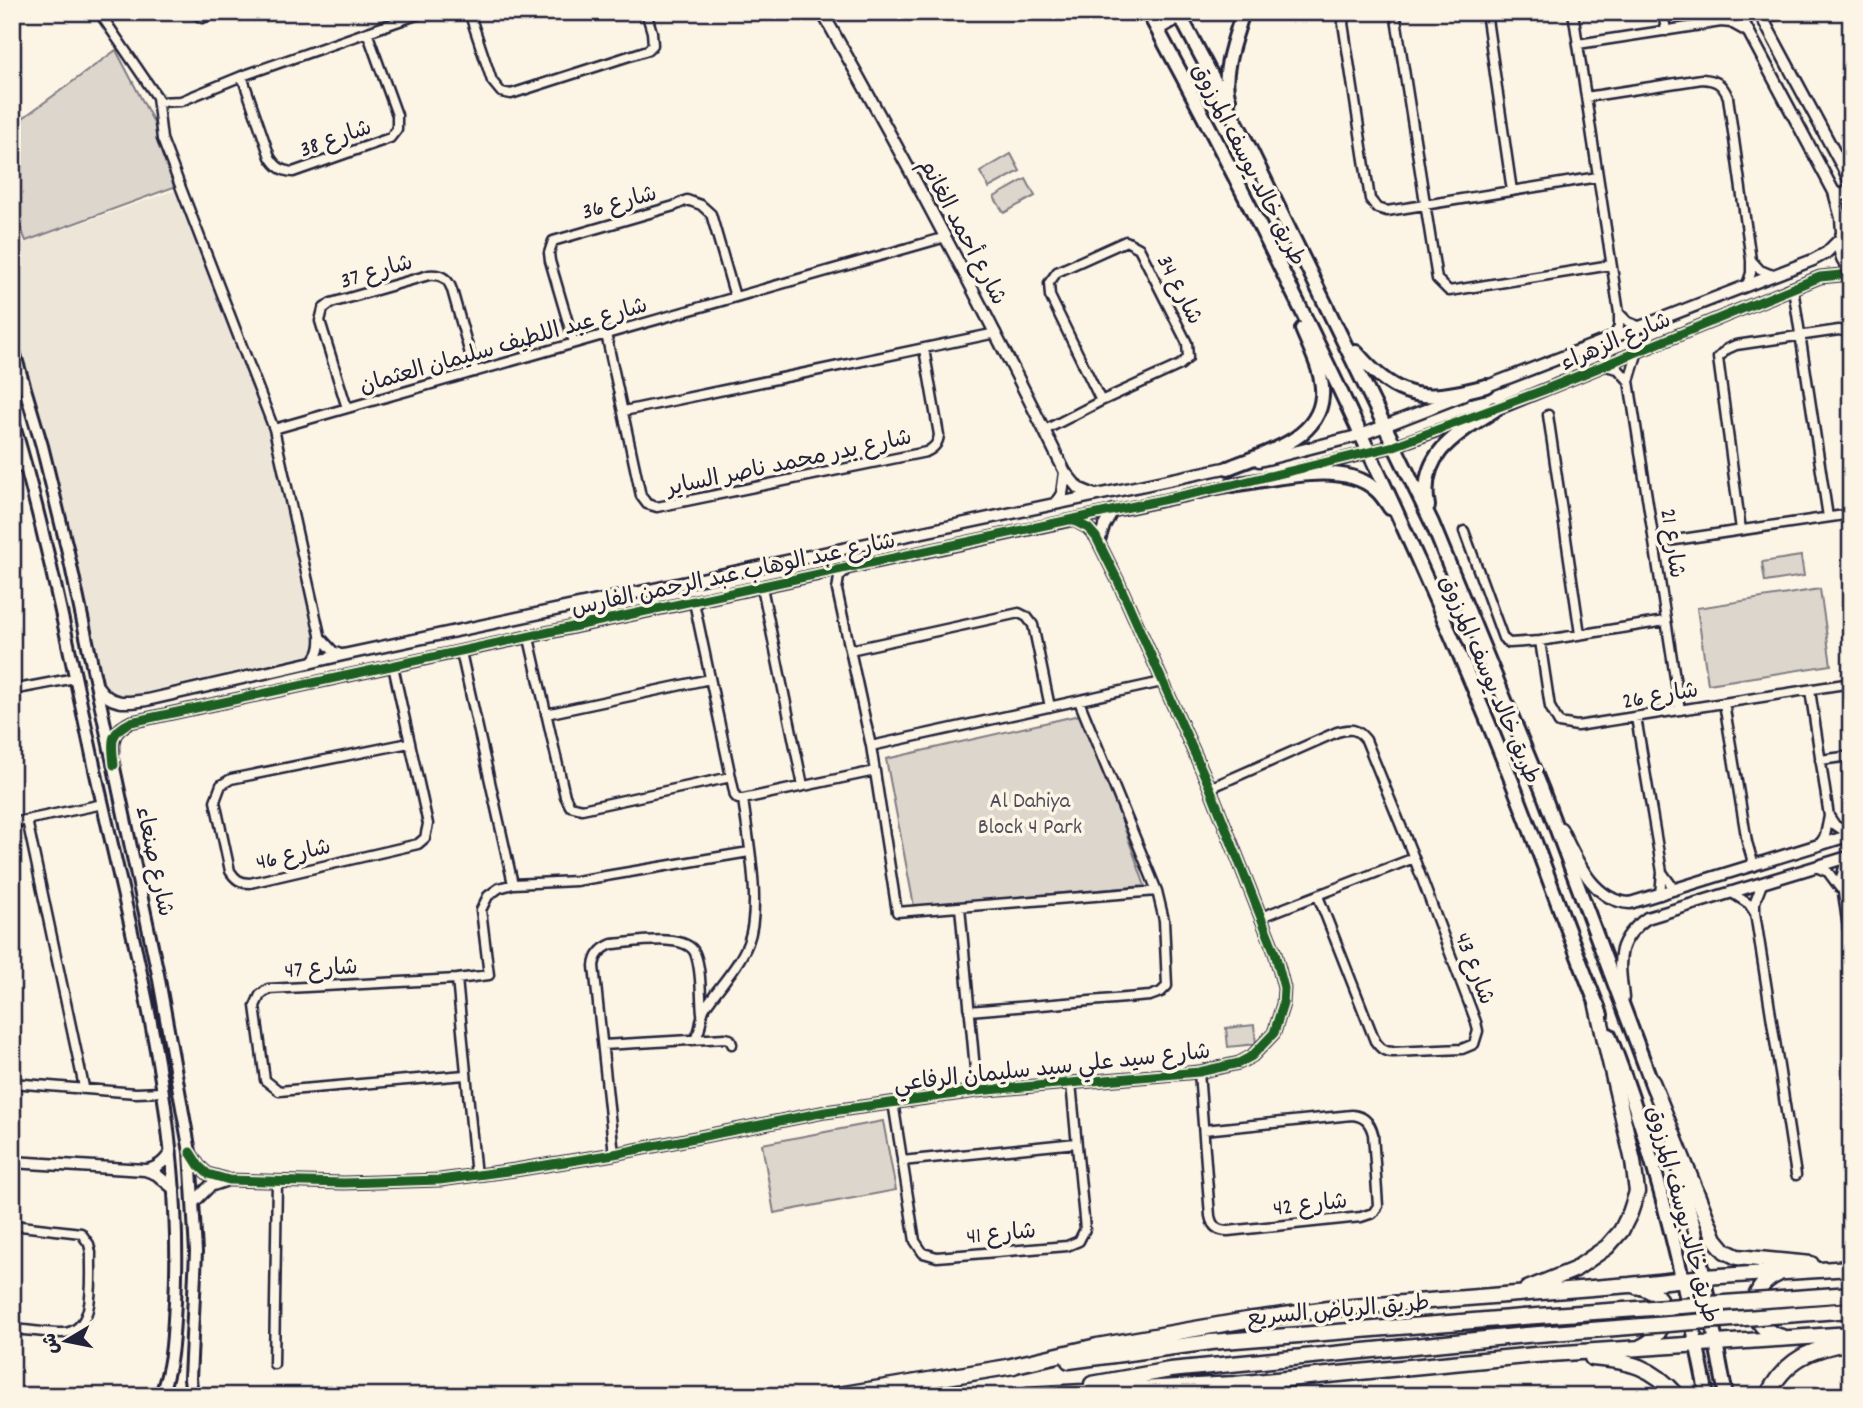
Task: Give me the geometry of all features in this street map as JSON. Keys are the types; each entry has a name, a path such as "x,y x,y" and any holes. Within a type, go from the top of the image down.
{"highway":[{"path":"1511,1295 1574,1270 1590,1260 1621,1231 1637,1192 1633,1161 1597,1006"},
{"path":"1652,1082 1709,1227 1715,1240 1726,1251 1737,1258 1851,1267"},
{"path":"1007,1367 1097,1346 1328,1309 1851,1267"},
{"path":"1779,1273 1760,1286 1755,1296 1754,1308 1757,1319 1764,1328 1773,1335 1785,1338"},
{"path":"1630,1285 1643,1287 1655,1294 1662,1305 1664,1319 1661,1332 1652,1342 1639,1348"},
{"name":"طريق الرياض السريع","path":"832,1396 1007,1367 1211,1342 1851,1294"},
{"name":"طريق الرياض السريع","path":"1023,1395 1170,1370 1526,1335 1851,1310"},
{"path":"1023,1395 1235,1384 1535,1355 1851,1334"},
{"path":"1767,1396 1776,1379 1804,1354 1851,1342"},
{"path":"1535,1355 1633,1363 1654,1372 1678,1396"}],"main road":[{"name":"طريق خالد يوسف المرزوق","path":"1148,12 1269,244 1370,453 1485,713 1615,1051 1660,1189 1684,1279 1707,1396"},
{"path":"1243,12 1226,84 1243,135"},
{"name":"طريق خالد يوسف المرزوق","path":"1181,13 1345,340 1432,523 1542,790 1652,1082 1675,1155 1704,1277 1726,1396"},
{"path":"1157,29 1181,13"},
{"path":"1228,468 1291,442 1308,428 1318,415 1323,395 1317,366 1269,244"},
{"path":"1345,340 1370,369 1405,391 1425,397 1452,395 1486,386"},
{"name":"شارع صنعاء","path":"12,345 45,456 68,552 141,891 190,1153 196,1252 190,1379 192,1396"},
{"path":"1432,523 1426,493 1431,463 1441,449 1466,428 1495,410"},
{"name":"شارع صنعاء","path":"12,418 50,557 130,923 162,1092 171,1152 178,1250 173,1338 168,1378 160,1396"},
{"path":"1232,485 1327,472 1351,477 1375,489 1404,525"},
{"path":"50,557 62,560 68,552"},
{"path":"56,586 64,578 75,584"},
{"path":"124,897 131,902 135,901 141,891"},
{"path":"130,923 136,915 146,919"},
{"path":"173,1338 185,1339 192,1335"}],"street":[{"path":"99,12 158,102 162,139 274,429 320,635 317,655 311,663"},
{"path":"193,12 202,18 219,12"},
{"path":"469,12 492,81 496,88 506,94 518,93 648,50 653,45 653,40 646,12"},
{"name":"شارع أحمد الغانم","path":"822,12 946,237 1066,472 1078,488 1096,495"},
{"path":"1346,12 1343,23 1370,199 1377,208 1387,211 1598,177"},
{"path":"1395,12 1437,279 1449,291 1611,265"},
{"path":"1486,12 1512,191"},
{"path":"1573,12 1619,313 1619,326 1614,338"},
{"path":"1663,12 1666,31"},
{"path":"1710,24 1721,12"},
{"path":"1738,12 1834,192 1841,218 1840,256 1851,273"},
{"path":"1793,12 1760,15 1850,181 1847,194 1834,192"},
{"path":"1848,12 1851,30"},
{"path":"158,102 181,101 242,76 421,13"},
{"path":"1578,44 1710,24 1731,23 1750,33"},
{"name":"شارع 38","path":"242,76 270,158 285,171 293,172 390,138 397,129 397,115 367,32"},
{"path":"1586,97 1702,79 1712,79 1724,88 1728,97 1751,260 1747,285"},
{"path":"1784,98 1788,101 1797,99 1800,87"},
{"path":"1797,122 1801,110 1810,110 1813,113"},
{"name":"شارع 36","path":"574,343 550,261 549,253 553,241 687,200 701,205 710,214 735,297"},
{"name":"شارع الزهراء","path":"1385,427 1826,253 1851,221"},
{"name":"شارع عبد اللطيف سليمان العثمان","path":"274,429 946,237"},
{"name":"شارع 34","path":"1045,430 1180,365 1188,358 1187,343 1139,248 1126,241 1057,272 1049,283 1050,296 1101,401"},
{"path":"1751,260 1760,270 1772,275"},
{"name":"شارع الزهراء","path":"1394,446 1495,410 1820,277 1851,273"},
{"name":"شارع 37","path":"346,408 320,315 331,303 404,282 436,274 447,279 475,372"},
{"path":"1793,288 1828,517"},
{"path":"1715,298 1712,301 1713,310 1724,315"},
{"path":"1690,308 1700,314 1698,326"},
{"path":"1619,313 1628,322 1641,327"},
{"path":"1741,530 1718,358 1736,345 1839,330 1851,333"},
{"path":"624,411 996,333"},
{"name":"شارع بدر محمد ناصر الساير","path":"606,334 641,496 650,506 657,508 926,452 933,448 939,435 924,349"},
{"name":"شارع 21","path":"1638,350 1629,381 1679,710"},
{"path":"1602,366 1618,369 1629,381"},
{"path":"1548,415 1580,634"},
{"name":"شارع عبد الوهاب عبد الرحمن الفارس","path":"96,684 108,699 115,702 147,700 343,655 1228,468 1385,427"},
{"name":"شارع عبد الوهاب عبد الرحمن الفارس","path":"114,765 112,741 120,727 131,722 1072,520 1394,446"},
{"path":"12,469 26,465"},
{"path":"1055,504 1062,494 1066,472"},
{"path":"1178,478 1174,486 1181,496"},
{"path":"1158,482 1165,492 1162,500"},
{"path":"1099,542 1113,510"},
{"path":"1655,543 1851,514"},
{"name":"شارع سيد علي سيد سليمان الرفاعي","path":"190,1153 208,1174 229,1180 344,1183 440,1180 614,1154 825,1112 977,1091 1199,1072 1239,1063 1252,1056 1274,1033 1280,1019 1284,988 1275,953 1210,789 1099,542 1088,528 1072,520"},
{"path":"1464,531 1503,638 1513,645 1665,621"},
{"path":"782,561 777,571 780,578 788,580"},
{"path":"757,567 765,573 765,583 762,586 803,786"},
{"path":"848,568 839,577 837,590 872,746 897,912 1157,891"},
{"path":"819,574 830,580 837,590"},
{"path":"695,602 735,796 738,799 875,771"},
{"path":"850,650 1018,613 1027,617 1033,625 1050,707"},
{"path":"476,627 472,639 482,648"},
{"path":"456,631 464,640 461,652 513,884 576,881 749,852"},
{"path":"320,635 325,645 343,655"},
{"path":"529,638 565,796 574,808 582,809 731,777"},
{"name":"شارع 26","path":"1540,641 1550,707 1559,723 1577,726 1851,683"},
{"name":"شارع 46","path":"393,666 428,824 422,842 250,883 234,878 230,871 215,801 217,790 226,781 410,743"},
{"path":"12,690 75,678"},
{"path":"546,714 710,679"},
{"path":"872,746 1162,681"},
{"path":"1810,690 1829,816 1825,836 1819,845"},
{"path":"147,700 143,701 139,710 144,717 149,718"},
{"path":"969,1012 1150,996 1165,990 1168,979 1164,920 1157,891 1079,701"},
{"path":"1724,703 1747,842 1754,866"},
{"path":"1636,717 1662,872 1660,895"},
{"name":"شارع 43","path":"1210,789 1337,732 1354,729 1361,733 1414,858 1476,1022 1478,1038 1470,1047 1388,1052 1379,1046 1318,896"},
{"path":"1821,760 1851,756"},
{"path":"1542,790 1592,884 1605,896 1618,902 1630,903 1660,895 1850,835"},
{"path":"702,1013 741,957 753,925 754,906 743,799"},
{"path":"12,823 103,804"},
{"path":"1829,816 1835,825 1850,835"},
{"path":"27,820 83,1087"},
{"path":"1800,851 1798,863 1828,872 1841,890"},
{"path":"1624,1006 1622,946 1633,928 1647,918 1849,856"},
{"path":"1849,856 1842,869 1841,890 1851,950"},
{"path":"1261,917 1414,858"},
{"path":"1777,858 1786,866 1784,877"},
{"path":"1662,872 1675,890"},
{"path":"1712,879 1707,885 1709,892 1719,897"},
{"name":"شارع 47","path":"465,1074 279,1091 265,1080 255,1006 260,995 268,989 489,975 481,910 488,896 499,888 513,884"},
{"path":"1762,884 1755,902 1755,913 1796,1175"},
{"path":"1732,893 1749,904 1755,913"},
{"path":"960,907 977,1091"},
{"path":"614,1154 595,961 601,950 612,944 674,940 692,948 697,962 702,1013 699,1032 694,1040"},
{"path":"457,979 476,1176"},
{"path":"604,1045 728,1038 732,1044"},
{"name":"شارع 42","path":"1199,1072 1210,1216 1218,1229 1228,1231 1361,1217 1373,1213 1378,1206 1373,1134 1371,1126 1363,1118 1352,1115 1204,1130"},
{"path":"12,1083 136,1093 162,1092"},
{"name":"شارع 41","path":"893,1102 915,1241 923,1253 928,1256 1067,1246 1079,1241 1085,1229 1071,1083"},
{"path":"902,1161 1076,1143"},
{"path":"12,1162 145,1170 156,1168 171,1152"},
{"path":"145,1170 156,1174 174,1189"},
{"path":"194,1202 211,1186 229,1180"},
{"path":"274,1364 277,1181"},
{"path":"12,1225 81,1233 89,1244 91,1253 88,1311 79,1328 62,1333 12,1329"}],"shaded area":[{"path":"179,189 267,428 316,643 314,653 116,699 98,683 47,451 21,345 12,325 12,247"}],"green space":[{"path":"116,50 153,121 174,187 26,241 12,207 12,126"},
{"path":"1011,154 1020,171 989,188 980,172"},
{"path":"1026,179 1035,196 1004,213 994,197"},
{"path":"1801,556 1804,576 1765,582 1762,562"},
{"path":"1820,589 1831,665 1708,684 1697,608"},
{"name":"Al Dahiya Block 4 Park","path":"1084,714 1145,886 914,906 886,759"},
{"path":"1254,1025 1256,1044 1228,1047 1226,1028"},
{"path":"883,1121 896,1190 774,1213 762,1144"}],"cycle path":[{"path":"114,765 113,739 118,730 131,722 1232,485 1394,446 1544,390 1820,277 1851,274"},
{"path":"190,1152 208,1174 229,1180 344,1183 440,1180 614,1154 825,1112 977,1091 1199,1072 1239,1063 1252,1056 1274,1033 1283,1004 1284,988 1275,953 1210,788 1118,581 1096,537 1088,528 1072,520"}]}
